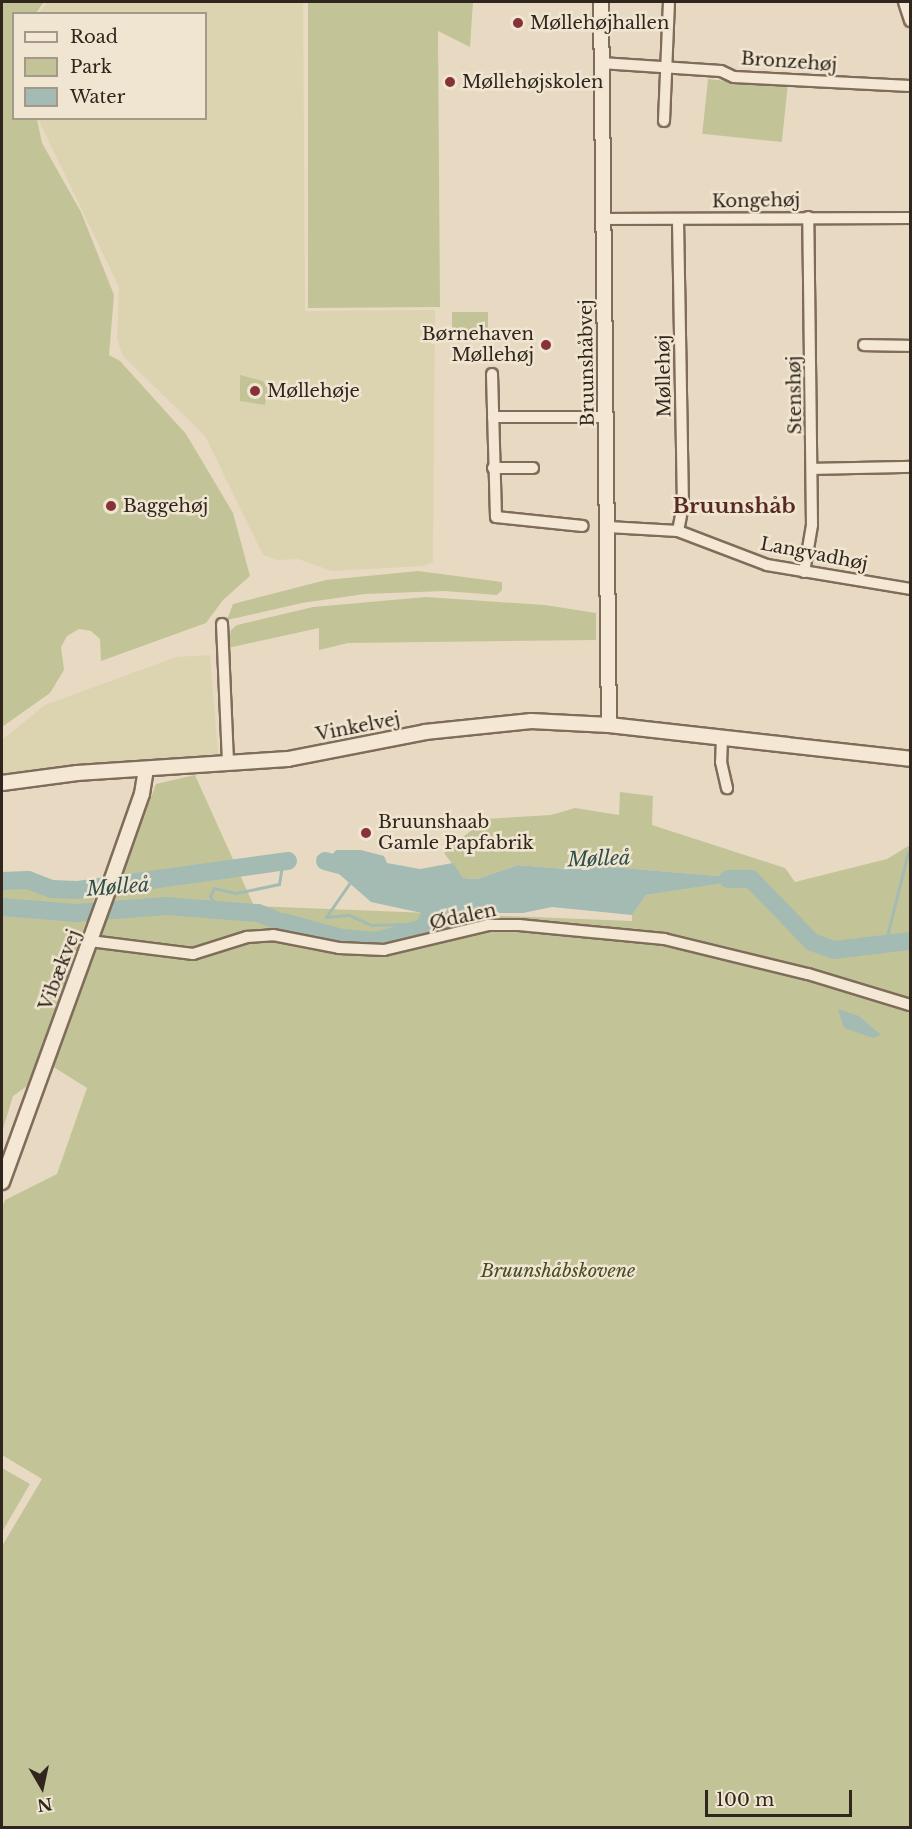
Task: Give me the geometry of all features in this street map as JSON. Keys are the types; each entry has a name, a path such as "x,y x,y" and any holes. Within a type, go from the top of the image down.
{"street":[{"name":"Bruunshåbvej","path":"601,2 609,725"},
{"path":"664,121 669,2"},
{"path":"904,2 910,21"},
{"name":"Bronzehøj","path":"601,63 721,70 734,77 910,86"},
{"name":"Stenshøj","path":"804,572 812,525 813,469 808,217"},
{"name":"Kongehøj","path":"602,219 910,218"},
{"name":"Møllehøj","path":"678,219 683,506 678,531"},
{"path":"864,345 910,346"},
{"path":"492,374 496,517 583,526"},
{"path":"493,417 606,417"},
{"path":"813,469 910,467"},
{"path":"493,468 533,468"},
{"name":"Langvadhøj","path":"608,527 678,531 767,565 910,589"},
{"path":"222,624 228,764"},
{"name":"Vinkelvej","path":"2,783 146,769 228,764 316,754 478,724 531,721 609,725 910,759"},
{"path":"722,737 721,762 727,788"},
{"name":"Vibækvej","path":"2,1182 98,921 142,794 146,769"},
{"name":"Ødalen","path":"90,940 193,954 247,937 273,935 339,948 384,950 488,925 510,924 664,939 808,974 910,1005"}],"shaded area":[{"path":"47,2 303,2 305,311 435,310 433,562 424,566 332,571 298,559 277,560 263,555 205,436 123,356 117,339 119,287 38,120 207,120 207,12 40,12"},
{"path":"210,655 218,754 2,773 2,740 45,705 176,657"}],"green space":[{"path":"2,2 44,2 37,12 12,12 12,120 37,120 42,143 81,212 114,295 109,355 120,361 186,434 233,513 250,576 223,600 206,623 101,661 100,639 91,631 79,629 67,636 61,647 64,670 50,693 2,727"},
{"path":"308,2 473,2 470,47 438,31 440,307 308,308"},
{"path":"708,79 788,87 782,142 702,134"},
{"path":"452,312 488,312 488,333 452,333"},
{"path":"240,375 263,381 268,389 265,405 240,401"},
{"path":"418,571 502,582 502,590 497,595 444,591 365,594 302,603 227,620 233,604 326,580"},
{"path":"426,597 545,605 596,613 596,640 348,643 319,650 319,628 228,648 231,630 237,625 313,607"},
{"name":"Bruunshåbskovene","path":"195,775 254,906 632,921 632,915 646,895 748,879 612,867 593,859 567,869 518,865 477,879 463,878 444,853 485,819 551,815 575,808 619,815 620,792 653,796 652,825 785,868 795,882 887,859 910,845 910,1827 2,1827 2,1546 42,1479 2,1455 2,1208 5,1200 57,1174 87,1088 52,1066 156,784"},
{"path":"100,882 27,1086 13,1096 2,1132 2,890"},
{"path":"2,1468 30,1484 2,1532"}],"water":[{"path":"336,850 361,850 384,856 387,863 420,869 453,863 463,878 477,879 518,865 567,869 593,859 612,867 751,879 646,895 632,915 552,907 523,913 447,913 439,921 431,915 371,902 330,866 330,857"},
{"path":"838,1009 859,1016 881,1035 873,1038 844,1028"}],"waterway":[{"path":"885,944 908,852"},
{"path":"2,881 28,880 51,889 78,890 288,861"},
{"path":"325,861 354,869"},
{"path":"219,911 210,896 214,888 236,893 279,884 282,864"},
{"name":"Mølleå","path":"728,879 751,879 812,942 834,950 910,941"},
{"path":"351,881 326,917 349,915 371,925 403,924 409,934"},
{"name":"Mølleå","path":"283,922 342,938 376,941 423,928 443,895"},
{"name":"Mølleå","path":"2,907 76,913 166,906 258,913 274,919"}],"place":[{"name":"Møllehøjhallen","path":"518,23"},
{"name":"Møllehøjskolen","path":"450,82"},
{"name":"Børnehaven Møllehøj","path":"546,345"},
{"name":"Møllehøje","path":"255,391"},
{"name":"Baggehøj","path":"111,506"},
{"name":"Bruunshaab Gamle Papfabrik","path":"366,833"}],"district":[{"name":"Bruunshåb","path":"734,506"}]}
